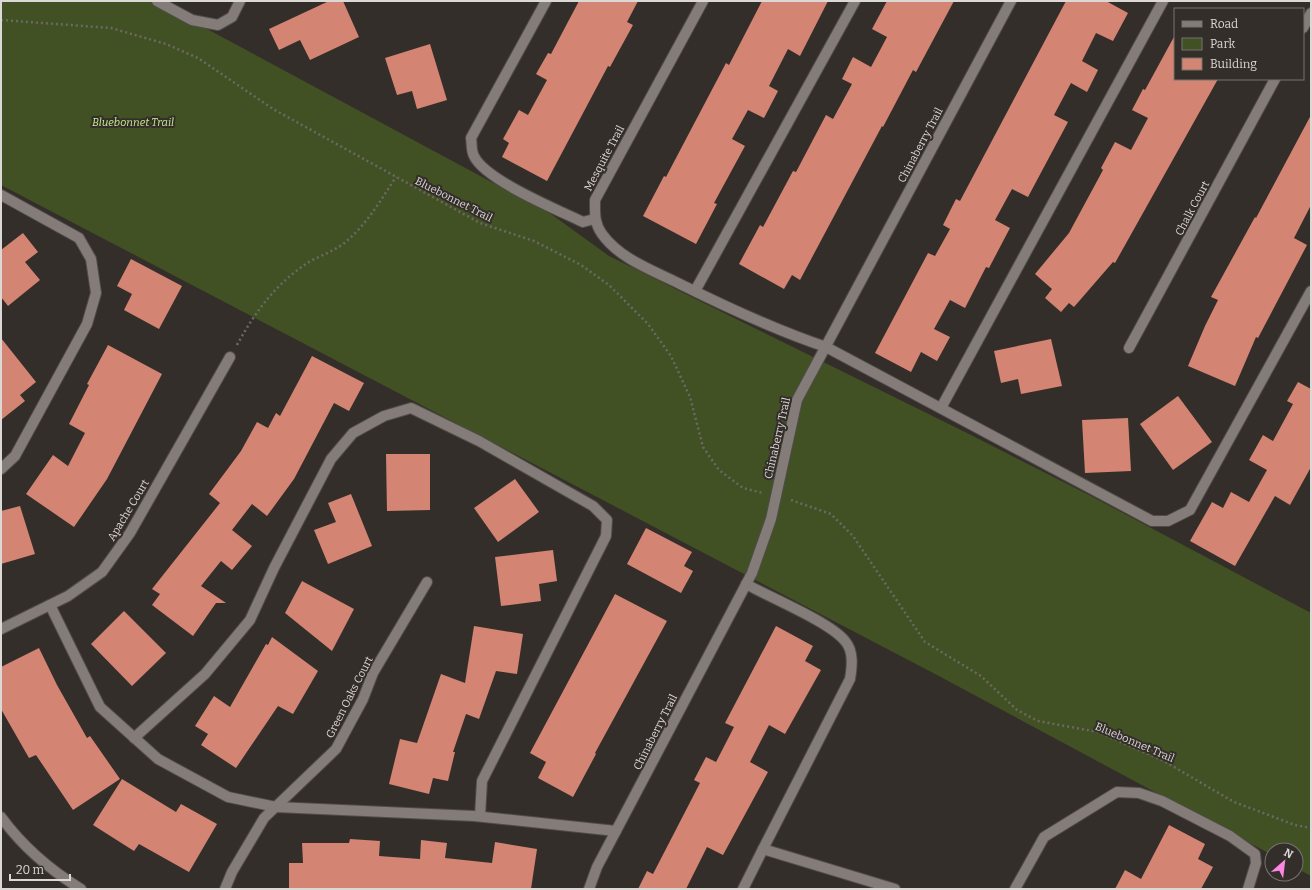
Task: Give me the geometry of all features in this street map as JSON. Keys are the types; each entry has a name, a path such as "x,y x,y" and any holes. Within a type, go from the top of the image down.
{"street":[{"path":"157,1 192,20 218,25 232,17 240,1"},
{"path":"546,1 471,138 473,155 484,169 506,183 583,222 594,219 602,234 624,256 788,335 826,348 1152,521 1168,521 1190,510 1311,291"},
{"name":"Mesquite Trail","path":"594,219 595,200 703,1"},
{"path":"695,291 855,1"},
{"name":"Chinaberry Trail","path":"589,889 597,867 752,573 771,519 797,400 1011,1"},
{"path":"941,408 1164,1"},
{"path":"1304,26 1311,13"},
{"name":"Chalk Court","path":"1129,348 1274,80"},
{"path":"1,195 79,238 91,260 96,293 83,331 15,456 1,469"},
{"name":"Apache Court","path":"1,629 68,596 102,572 130,533 230,357"},
{"path":"134,738 205,674 250,620 274,568 331,459 353,433 384,416 411,408 479,441 593,506 607,520 606,536 482,780 480,816"},
{"name":"Green Oaks Court","path":"225,889 232,872 264,818 336,750 363,699 373,673 426,582"},
{"path":"742,889 850,679 853,662 846,641 824,625 746,584"},
{"path":"50,605 100,707 158,759 228,797 276,807 480,816 616,831"},
{"path":"1016,889 1044,837 1117,792 1139,793 1162,801 1230,836 1256,854 1256,863 1248,889"},
{"path":"1,817 15,837 40,860 81,889"},
{"path":"763,849 895,889"}],"path":[{"name":"Bluebonnet Trail","path":"1,20 112,28 166,44 198,58 274,108 480,223 534,241 581,265 609,285 648,324 671,356 690,397 703,447 719,470 743,488 762,493"},
{"path":"230,357 251,320 273,290 303,265 342,244 371,216 396,177"},
{"name":"Bluebonnet Trail","path":"793,500 831,514 853,536 925,642 981,676 1017,710 1038,721 1098,732 1162,760 1234,802 1294,825 1311,828"}],"green space":[{"name":"Bluebonnet Trail","path":"1,1 155,1 551,214 609,256 1091,496 1311,613 1311,876 1304,872 1304,842 1264,842 1264,851 937,675 1,185"}],"building":[{"path":"329,1 343,1 359,37 310,60 300,40 279,50 269,29"},
{"path":"579,1 638,1 627,22 633,25 610,67 608,66 547,181 502,157 509,143 503,139 519,110 528,115 547,80 536,74 548,53 551,54"},
{"path":"762,1 828,1 800,56 788,49 769,86 778,91 764,118 748,110 732,139 745,146 714,203 717,204 696,244 643,216 664,176 666,177 726,63 729,65"},
{"path":"887,1 954,1 916,72 913,70 883,127 882,126 800,280 792,275 784,289 739,264 760,225 763,227 793,171 796,172 826,115 833,119 852,84 842,79 853,57 871,67 887,37 872,29"},
{"path":"1066,1 1106,1 1128,13 1113,41 1096,33 1082,61 1098,70 1087,92 1071,83 1054,115 1068,122 1028,197 1012,189 995,220 1010,228 989,268 986,267 965,308 950,300 934,329 950,337 937,361 921,352 911,372 875,353 928,253 935,256 950,229 943,225 956,199 960,201"},
{"path":"1174,37 1174,80 1217,80 1115,263 1113,262 1074,307 1069,303 1061,312 1045,298 1052,289 1035,274 1069,233 1103,170 1101,168 1115,142 1131,150 1148,118 1132,110 1143,89 1145,90"},
{"path":"430,44 447,100 417,109 412,91 397,95 385,58"},
{"path":"1311,115 1311,205 1294,238 1307,245 1258,338 1256,337 1235,386 1188,366 1218,300 1211,297 1255,217 1256,218"},
{"path":"23,233 38,252 25,262 40,280 8,306 1,297 1,250"},
{"path":"131,259 182,286 159,329 124,310 132,294 117,286"},
{"path":"1,338 36,382 20,395 25,401 1,420"},
{"path":"1051,339 1062,386 1021,394 1018,379 1001,383 994,351"},
{"path":"108,345 162,374 107,479 74,527 26,494 53,455 68,466 85,433 69,424 89,385 87,384"},
{"path":"312,356 364,383 349,411 334,403 294,479 267,516 252,504 232,530 252,546 232,570 221,561 201,586 226,603 216,603 193,636 152,605 160,594 152,589 220,503 209,494 241,451 257,422 268,428 276,413 280,416"},
{"path":"1298,382 1311,389 1311,467 1290,505 1275,496 1235,566 1190,541 1212,502 1223,508 1231,492 1249,502 1267,470 1249,460 1263,435 1273,441 1293,404 1287,401"},
{"path":"1178,396 1212,442 1173,470 1140,424"},
{"path":"1128,418 1131,471 1085,473 1082,420"},
{"path":"386,454 430,454 430,510 387,511"},
{"path":"515,479 539,512 498,542 474,508"},
{"path":"351,494 372,546 328,564 314,530 336,522 328,503"},
{"path":"20,506 35,554 1,564 1,511"},
{"path":"646,528 692,552 684,566 693,571 681,593 627,564"},
{"path":"553,550 557,581 539,584 541,601 501,606 495,557"},
{"path":"302,581 354,609 332,651 285,613"},
{"path":"615,594 667,621 595,753 596,754 573,797 538,778 546,762 530,753"},
{"path":"124,611 166,653 132,686 91,644"},
{"path":"474,626 523,634 517,674 496,671 479,719 466,714 453,752 455,752 448,781 433,778 429,794 389,784 400,739 417,743 441,674 465,683"},
{"path":"776,626 813,646 805,661 821,670 785,734 769,725 750,762 768,772 723,855 707,847 686,889 638,889 647,871 653,874 700,783 694,780 706,757 716,762 734,727 725,723"},
{"path":"272,637 318,671 293,714 278,706 236,768 201,745 208,734 195,726 214,696 230,707 266,644 268,645"},
{"path":"39,648 57,685 87,738 90,736 120,779 73,810 36,755 29,758 1,709 1,667"},
{"path":"122,779 176,812 181,804 217,824 189,872 139,844 134,851 93,825"},
{"path":"1169,825 1205,844 1198,859 1213,867 1201,889 1115,889 1125,870 1141,879"},
{"path":"350,839 380,841 379,856 420,859 421,840 447,843 445,858 492,863 495,842 537,849 531,889 289,889 289,863 303,863 302,843 349,843"}]}
